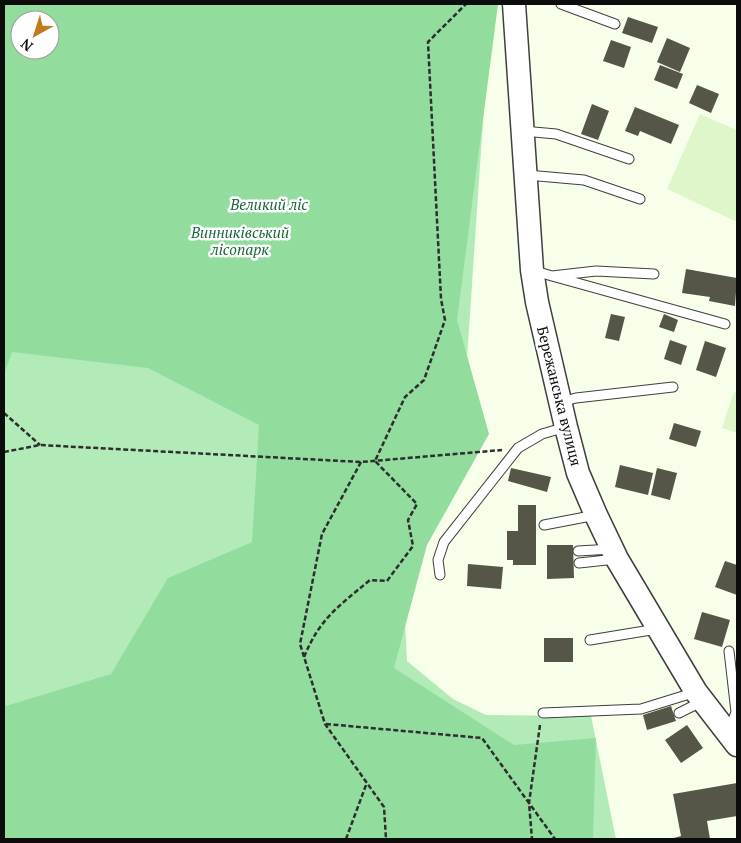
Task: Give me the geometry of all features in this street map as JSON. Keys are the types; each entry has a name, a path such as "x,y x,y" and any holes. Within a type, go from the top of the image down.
{"street":[{"name":"Бережанська вулиця","path":"514,4 524,175 542,273 537,302 578,473 614,554 700,697 732,739"}],"lane":[{"path":"562,4 615,24"},
{"path":"522,131 556,134 629,159"},
{"path":"524,175 584,180 640,199"},
{"path":"542,273 596,271 654,274"},
{"path":"542,273 725,324"},
{"path":"560,402 576,398 673,388"},
{"path":"440,575 438,560 444,542 518,448 542,434 566,427"},
{"path":"544,525 596,515"},
{"path":"578,551 614,554"},
{"path":"579,563 614,554"},
{"path":"590,640 658,628"},
{"path":"729,651 737,710 732,739"},
{"path":"543,713 641,709 700,697"},
{"path":"679,713 700,697"}],"path":[{"path":"375,461 405,397 424,380 445,320 441,298 428,42 466,4"},
{"path":"4,413 40,445"},
{"path":"4,452 40,445 361,462 518,448"},
{"path":"304,657 312,637 327,616 370,580 387,581 413,546 408,520 417,504 375,461"},
{"path":"361,462 322,534 300,644 325,724 366,785 384,807 386,839"},
{"path":"532,839 529,804 543,713"},
{"path":"325,724 482,738 555,839"},
{"path":"346,839 366,785"}],"green space":[{"name":"Великий ліс","path":"4,4 491,4 463,417 403,581 407,661 453,699 486,715 591,716 616,839 4,839"},
{"name":"Великий ліс","path":"4,4 498,4 457,320 489,434 427,545 394,668 514,745 596,738 593,839 4,839 4,703 6,706 111,674 168,578 252,542 259,425 148,368 12,352 4,374"},
{"path":"700,114 737,130 737,222 667,189"},
{"path":"737,390 737,433 722,428 733,394"}],"building":[{"path":"628,17 658,27 652,43 622,33"},
{"path":"667,38 690,48 680,72 657,62"},
{"path":"611,40 631,47 624,68 603,61"},
{"path":"660,65 683,74 677,89 654,80"},
{"path":"697,85 719,94 711,113 689,103"},
{"path":"592,104 609,111 598,140 581,134"},
{"path":"635,107 679,125 671,144 640,131 638,136 625,131"},
{"path":"686,269 737,278 735,306 709,301 710,297 682,293"},
{"path":"611,314 625,317 619,341 605,338"},
{"path":"664,314 678,320 674,332 659,327"},
{"path":"670,340 687,346 681,365 664,359"},
{"path":"705,341 726,348 716,377 696,370"},
{"path":"674,423 701,431 696,447 669,439"},
{"path":"620,465 653,473 648,495 615,487"},
{"path":"511,468 551,477 547,492 508,481"},
{"path":"657,468 677,473 670,500 651,495"},
{"path":"518,505 536,505 536,565 513,565 513,560 507,560 507,531 518,531"},
{"path":"547,545 573,545 574,578 547,579"},
{"path":"725,561 737,565 737,595 715,587"},
{"path":"468,564 503,567 501,589 467,586"},
{"path":"702,612 730,620 722,647 694,639"},
{"path":"544,638 573,638 573,662 544,662"},
{"path":"671,706 676,721 647,730 643,715"},
{"path":"687,725 703,748 681,763 665,740"},
{"path":"737,783 737,816 707,821 710,839 670,839 681,836 673,794"}],"park label":[{"name":"Винниківський лісопарк","path":"240,240"}]}
